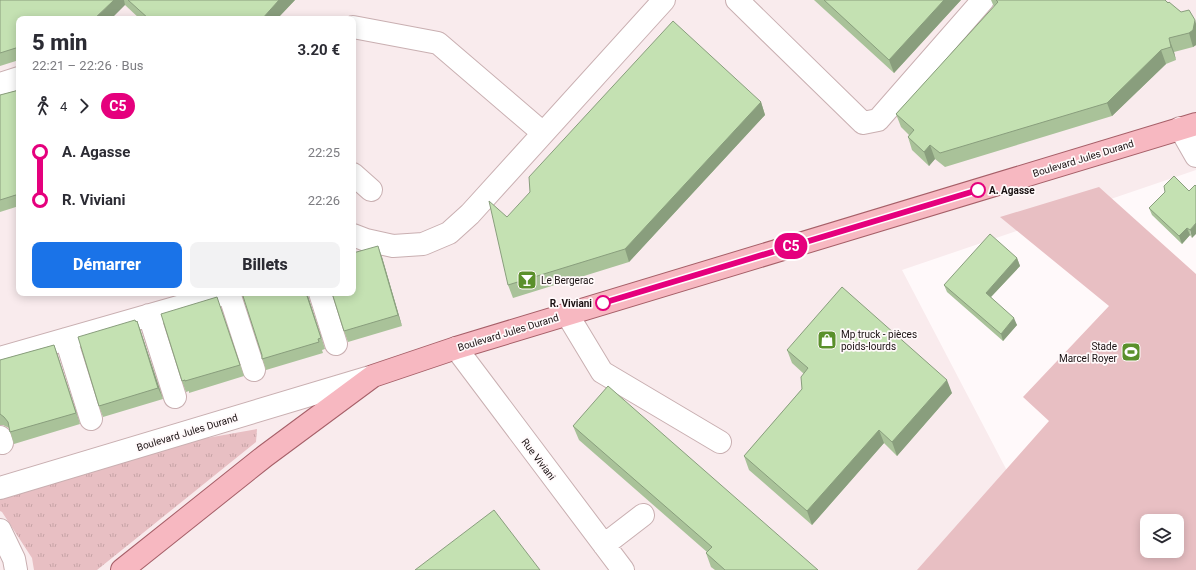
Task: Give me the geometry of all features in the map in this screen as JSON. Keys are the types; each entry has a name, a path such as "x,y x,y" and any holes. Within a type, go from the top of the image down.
{"main road":[{"name":"Boulevard Jules Durand","path":"122,570 265,456 373,376 456,348 1188,126"}],"street":[{"path":"356,236 393,246 423,244 449,233 470,214 664,0"},
{"path":"737,0 863,123 878,120 983,0"},
{"path":"356,28 438,43 543,133"},
{"path":"0,84 16,79"},
{"path":"1188,126 1196,156"},
{"path":"356,177 371,190"},
{"path":"0,358 217,296"},
{"path":"229,296 254,370"},
{"path":"321,296 336,344"},
{"path":"567,314 602,372 720,442"},
{"path":"149,315 175,397"},
{"path":"66,339 91,419"},
{"name":"Rue Viviani","path":"456,348 623,570"},
{"name":"Boulevard Jules Durand","path":"0,488 373,376"},
{"path":"604,545 643,515"},
{"path":"0,530 14,559 16,570"}],"shaded area":[{"path":"0,0 1196,0 1196,170 902,270 1059,570 0,570"}],"green space":[{"name":"Stade Marcel Royer","path":"1099,187 1196,274 1196,570 917,570 1049,421 1023,397 1109,306 1000,217"},
{"path":"257,429 256,442 97,570 34,570 32,558 0,511 0,492 151,448"}],"building":[{"path":"0,0 114,0 97,16 16,16 16,48 0,53"},
{"path":"128,0 279,0 265,16 146,16"},
{"path":"824,0 944,0 889,60"},
{"path":"996,0 1165,0 1181,12 1189,10 1195,20 1193,30 1189,33 1169,38 1171,47 1161,50 1107,103 940,153 930,145 924,152 908,137 914,130 896,114 998,2"},
{"path":"673,21 761,102 625,249 508,285 489,201 507,217 530,192 529,177"},
{"path":"16,91 16,195 0,200 0,95"},
{"path":"1174,176 1189,191 1195,185 1196,186 1196,223 1190,230 1187,228 1179,236 1149,208 1165,192 1164,186"},
{"path":"990,234 1017,258 986,293 1014,318 1001,334 944,285"},
{"path":"378,246 398,315 344,331 333,296 356,296 356,252"},
{"path":"842,287 947,380 892,442 879,430 807,511 744,456 802,389 801,377 808,368 787,350"},
{"path":"243,296 307,296 321,338 318,339 319,342 262,359"},
{"path":"217,297 240,365 182,381 161,314"},
{"path":"135,320 136,322 137,321 158,388 99,406 78,337"},
{"path":"54,345 76,413 10,432 8,422 0,414 0,360"},
{"path":"608,386 818,570 725,570 706,553 712,547 573,426"},
{"path":"494,510 540,570 415,570"}],"bus line":[{"name":"C5","path":"603,303 978,190"}],"place":[{"name":"A. Agasse","path":"978,190"},
{"name":"Le Bergerac","path":"527,280"},
{"name":"R. Viviani","path":"603,303"},
{"name":"Mp truck - pièces poids-lourds","path":"827,340"},
{"name":"Stade Marcel Royer","path":"1131,352"}]}
